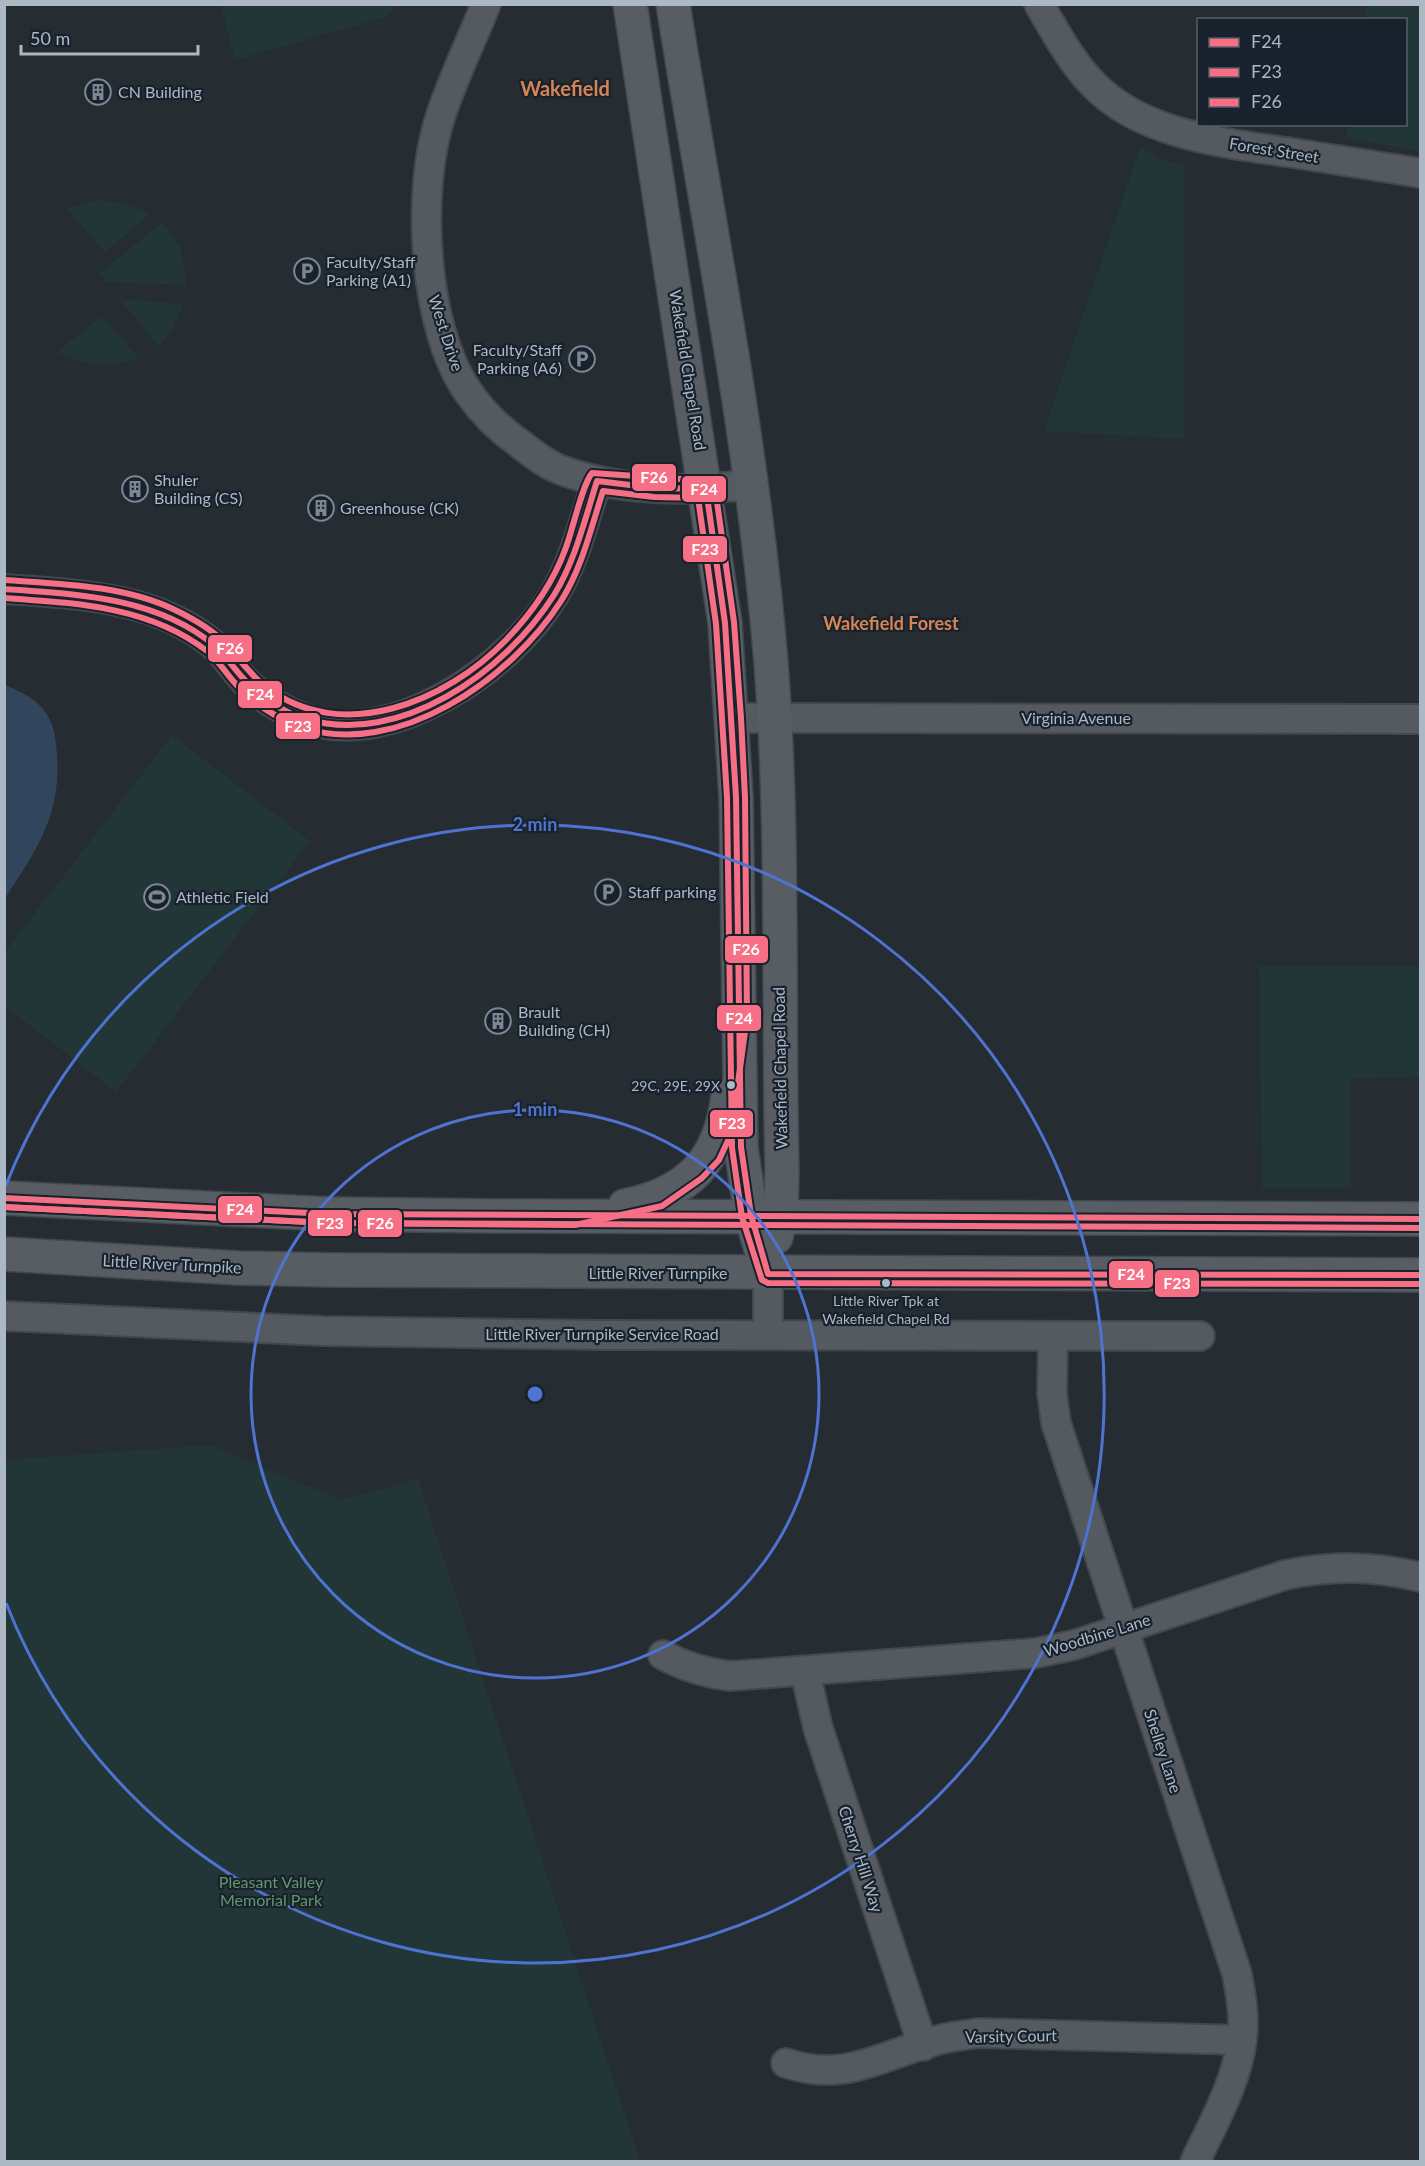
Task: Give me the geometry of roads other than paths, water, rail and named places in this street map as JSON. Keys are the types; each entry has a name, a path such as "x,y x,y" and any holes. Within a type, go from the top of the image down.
{"main road":[{"name":"Wakefield Chapel Road","path":"630,4 725,623 736,797 741,1147 766,1215"},
{"name":"Wakefield Chapel Road","path":"673,4 749,485 775,717 766,1215 768,1274"},
{"path":"575,1216 659,1197 678,1186 711,1155 722,1132 738,1017"},
{"path":"4,1198 328,1214 1420,1219"},
{"name":"Little River Turnpike","path":"4,1254 238,1268 768,1274 1420,1275"}],"street":[{"name":"West Drive","path":"486,4 440,119 430,166 427,201 427,242 431,284 440,325 452,360 467,391 487,417 540,459 559,470 597,481 655,488 706,489 749,485"},
{"name":"Forest Street","path":"1039,4 1078,66 1094,85 1123,108 1152,123 1236,145 1420,173"},
{"path":"4,589 87,595 142,606 181,624 215,646 248,684 276,706 308,720 334,724 368,724 405,713 446,696 486,672 523,637 554,596 574,554 597,481"},
{"name":"Virginia Avenue","path":"732,718 1420,719"},
{"name":"Wakefield Chapel Road","path":"768,1274 768,1335"},
{"name":"Little River Turnpike Service Road","path":"4,1316 323,1331 1200,1336"},
{"name":"Shelley Lane","path":"1053,1336 1052,1393 1056,1422 1237,1974 1243,2008 1242,2040 1234,2075 1195,2162"},
{"name":"Woodbine Lane","path":"663,1654 694,1669 730,1676 1036,1653 1074,1645 1285,1575 1319,1568 1353,1566 1387,1569 1420,1577"},
{"name":"Cherry Hill Way","path":"805,1671 818,1728 922,2046"},
{"name":"Varsity Court","path":"786,2063 826,2072 850,2070 942,2039 979,2033 1242,2040"}],"water":[{"path":"5,685 28,696 44,710 56,741 57,776 51,814 44,831 37,847 5,898"}],"place":[{"name":"CN Building","path":"98,92"},
{"name":"Faculty/Staff Parking (A1)","path":"307,271"},
{"name":"Faculty/Staff Parking (A6)","path":"582,359"},
{"name":"Shuler Building (CS)","path":"135,489"},
{"name":"Greenhouse (CK)","path":"321,508"},
{"name":"Staff parking","path":"608,892"},
{"name":"Athletic Field","path":"157,897"},
{"name":"Brault Building (CH)","path":"498,1021"},
{"name":"29C, 29E, 29X","path":"731,1085"},
{"name":"Little River Tpk at Wakefield Chapel Rd","path":"886,1283"}],"district":[{"name":"Wakefield","path":"565,89"},
{"name":"Wakefield Forest","path":"891,624"}],"park label":[{"name":"Pleasant Valley Memorial Park","path":"271,1891"}]}
